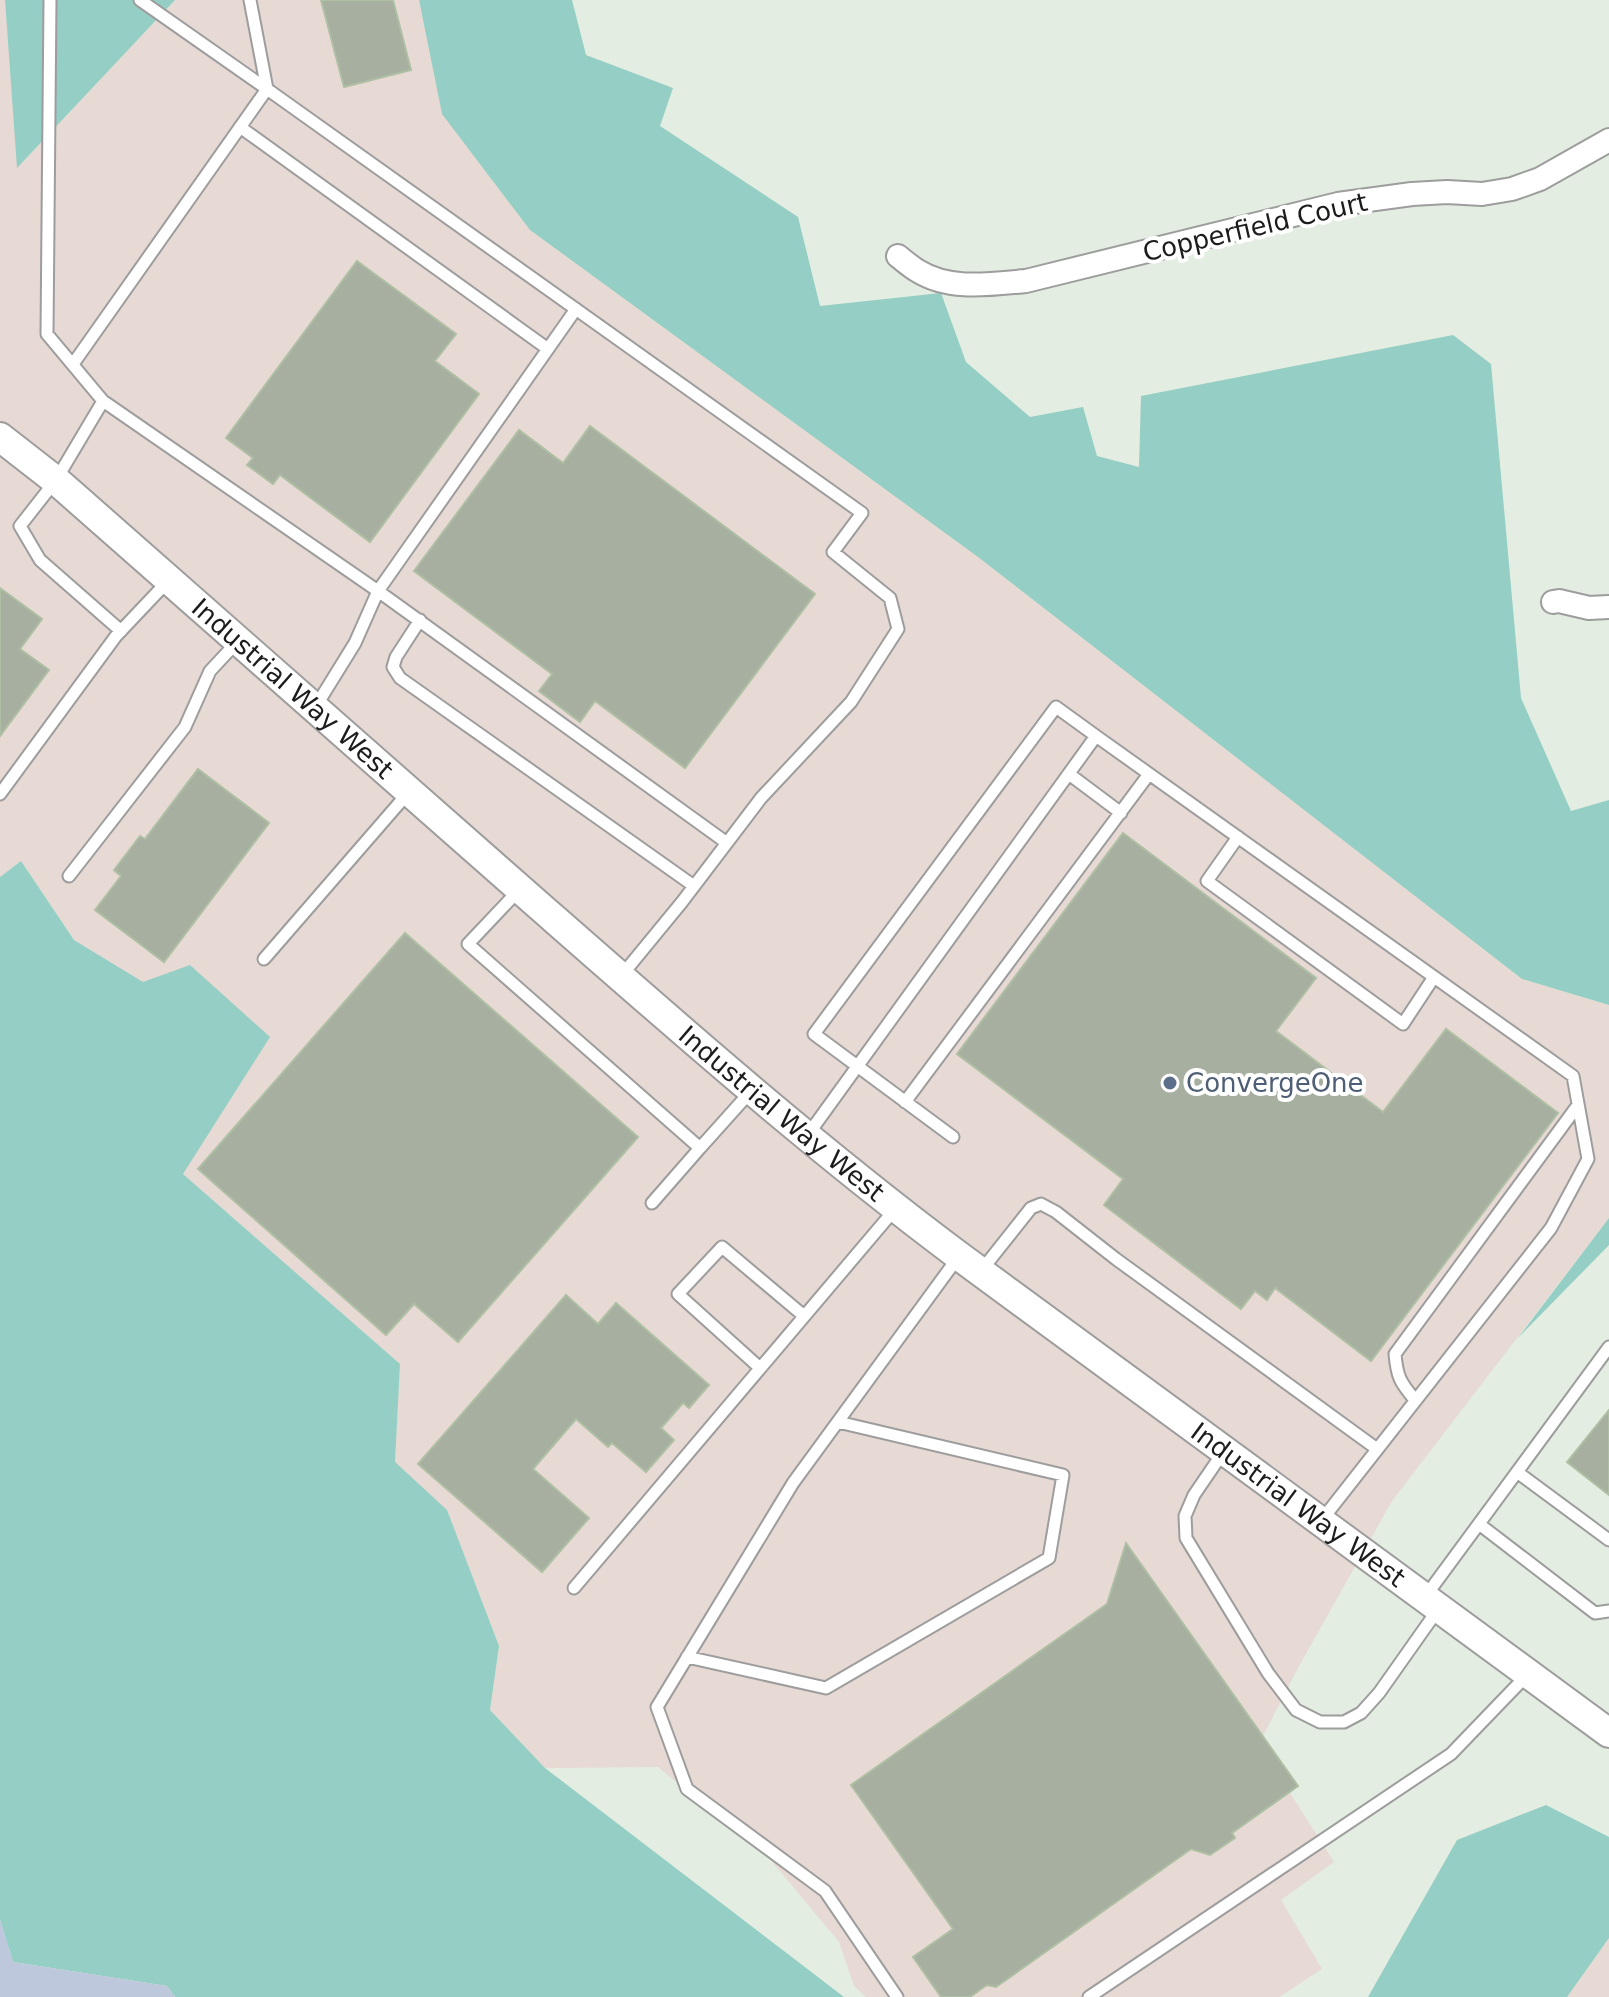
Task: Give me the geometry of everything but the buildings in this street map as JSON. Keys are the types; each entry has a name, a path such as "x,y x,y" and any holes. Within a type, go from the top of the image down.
{"street":[{"name":"Copperfield Court","path":"898,256 920,273 949,283 987,285 1026,281 1338,204 1412,194 1482,194 1512,189 1540,179 1609,140"},
{"name":"Industrial Way West","path":"0,437 56,480 806,1136 970,1264 1609,1733"},
{"path":"1553,602 1589,608 1609,607"}],"lane":[{"path":"50,0 47,334 103,401 420,620 727,843"},
{"path":"140,0 862,513 833,552 890,598 898,629 851,702 761,798 620,976"},
{"path":"73,364 267,89 250,0"},
{"path":"240,127 548,349"},
{"path":"315,708 355,643 378,591 576,309"},
{"path":"103,401 56,480 20,526 40,560 121,631"},
{"path":"0,794 121,631 169,580"},
{"path":"420,620 396,657 393,667 400,678 694,886"},
{"path":"69,876 185,727 210,671 239,641"},
{"path":"953,1137 814,1034 1056,707 1573,1076 1588,1159 1551,1228 1321,1522"},
{"path":"806,1136 1096,736"},
{"path":"1069,774 1121,813"},
{"path":"905,1102 1149,774"},
{"path":"264,959 410,791"},
{"path":"1238,837 1207,881 1403,1024 1434,977"},
{"path":"520,889 468,944 700,1148"},
{"path":"652,1203 752,1090"},
{"path":"1415,1400 1400,1382 1395,1354 1578,1105"},
{"path":"897,1997 825,1891 687,1789 657,1707 793,1483 838,1422 970,1264 1031,1208 1041,1204 1377,1449"},
{"path":"574,1588 896,1208"},
{"path":"760,1368 678,1294 722,1247 804,1316"},
{"path":"1224,1450 1194,1495 1185,1516 1186,1538 1268,1673 1296,1710 1320,1722 1344,1722 1361,1713 1379,1693 1479,1524 1609,1347"},
{"path":"687,1657 826,1688 1049,1558 1063,1475 838,1422"},
{"path":"1517,1472 1609,1540"},
{"path":"1479,1524 1595,1613 1609,1611"},
{"path":"1089,1997 1451,1754 1528,1673"}],"shaded area":[{"path":"0,0 5,0 18,167 175,0 419,0 442,114 530,230 978,557 1522,979 1609,1005 1609,1218 1392,1501 1259,1744 1334,1862 1281,1900 1322,1969 1279,1997 866,1997 854,1986 839,1942 769,1858 658,1767 545,1768 490,1710 499,1646 447,1511 395,1463 400,1364 183,1174 143,982 74,940 21,861 0,877"},
{"path":"5,0 175,0 17,168"},
{"path":"419,0 572,0 586,55 673,88 660,126 798,217 820,306 941,293 966,362 1030,417 1083,407 1097,456 1139,467 1141,396 1453,335 1491,364 1521,698 1571,811 1609,800 1609,1005 1522,979 978,557 530,230 442,114"},
{"path":"21,861 74,940 143,982 190,965 270,1037 183,1174 400,1364 395,1462 447,1510 499,1646 490,1710 545,1768 844,1997 175,1997 167,1986 13,1962 0,1920 0,877"},
{"path":"1609,1218 1609,1245 1518,1338"},
{"path":"1546,1805 1609,1837 1609,1938 1567,1997 1368,1997 1457,1840"},
{"path":"0,1920 13,1962 167,1986 175,1997 0,1997"},
{"path":"1609,1938 1609,1997 1567,1997"}],"place":[{"name":"ConvergeOne","path":"1170,1083"}]}
